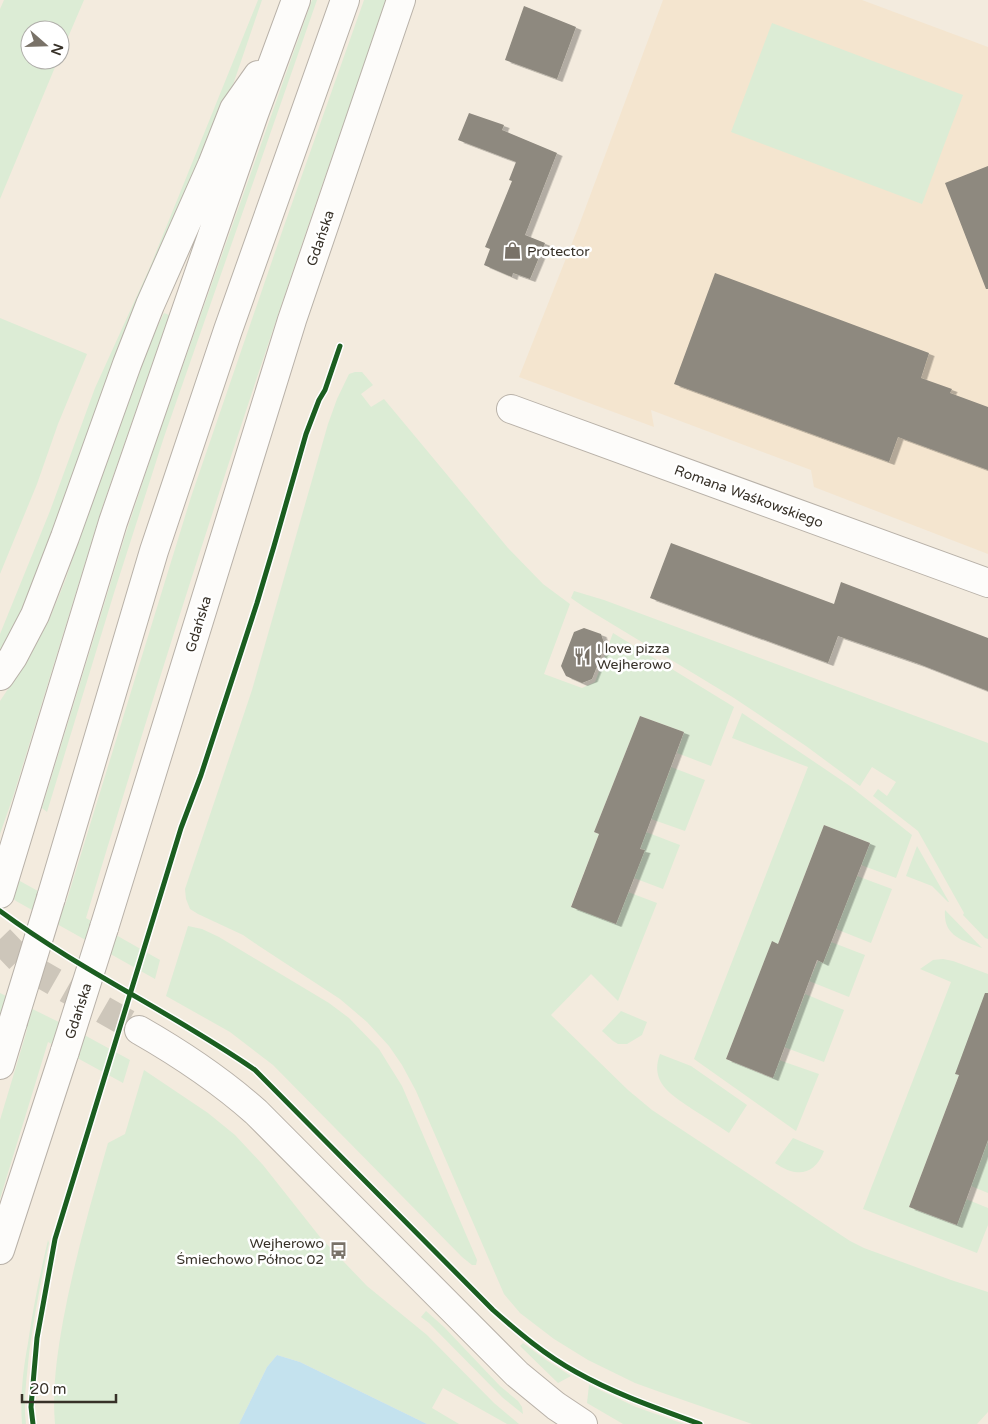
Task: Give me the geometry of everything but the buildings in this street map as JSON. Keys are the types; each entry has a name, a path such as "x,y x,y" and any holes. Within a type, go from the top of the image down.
{"main road":[{"path":"3,884 113,522 296,0"},
{"path":"0,1065 154,551 228,330 345,0"},
{"name":"Gdańska","path":"0,1250 104,928 292,320 401,0"},
{"path":"0,676 13,657 35,615 54,568 126,364 206,179 234,108 278,47"},
{"name":"Romana Waśkowskiego","path":"511,409 988,583"},
{"path":"139,1030 180,1054 233,1092 256,1112 517,1374 556,1406 583,1424"}],"shaded area":[{"path":"663,0 862,0 988,47 988,554 814,487 811,470 651,410 654,427 519,377 578,228"}],"green space":[{"path":"4,0 84,0 70,33 70,20 20,20 20,70 54,70 0,199 0,9"},
{"path":"258,0 262,0 224,111 120,344 25,606 0,651 0,634 50,511 95,388 150,267"},
{"path":"312,0 317,0 164,437 47,812 42,808 124,539 158,436"},
{"path":"364,0 387,0 307,228 231,457 157,687 86,918 160,960 155,979 16,901 6,892 0,870 65,906 191,497"},
{"path":"772,23 963,95 922,204 731,132"},
{"path":"164,313 169,315 101,511 0,834 0,701 30,656 49,620 65,581 152,338"},
{"path":"0,318 87,354 0,574"},
{"path":"362,372 373,385 361,394 371,407 384,399 508,548 543,584 570,604 544,674 582,688 595,682 613,633 734,707 711,766 677,753 684,732 640,716 594,832 599,834 571,906 616,924 628,892 657,903 618,1001 591,974 551,1015 628,1090 652,1110 850,1241 864,1248 988,1292 988,1412 977,1424 752,1424 635,1383 588,1360 554,1339 520,1313 504,1294 416,1091 389,1046 367,1022 340,999 243,935 190,909 185,889 252,690 328,424 349,374"},
{"path":"574,591 604,600 988,743 988,939 963,915 964,913 918,831 873,796 878,789 887,796 896,782 872,767 860,786 806,746 734,698 584,607 571,598"},
{"path":"742,713 850,786 912,835 896,878 861,865 870,843 824,825 778,944 772,942 726,1059 772,1078 779,1060 819,1074 796,1131 694,1059 808,767 732,738"},
{"path":"671,767 705,780 685,831 651,819"},
{"path":"646,832 680,845 663,889 634,878 644,850 640,848"},
{"path":"917,846 949,902 932,886 906,876"},
{"path":"857,876 892,889 871,943 836,929"},
{"path":"945,910 982,948 955,936 947,926"},
{"path":"188,926 202,929 219,937 329,1003 349,1018 379,1049 402,1086 477,1260 476,1265 472,1265 462,1257 273,1065 230,1032 166,996"},
{"path":"831,942 865,955 849,997 809,981 818,961 823,962"},
{"path":"943,959 988,974 988,1004 956,1074 959,1075 909,1207 956,1225 966,1199 988,1208 988,1225 977,1253 863,1209 951,982 920,969 933,960"},
{"path":"0,993 130,1060 123,1083 48,1042 0,1199 0,1120 27,1030 0,1014"},
{"path":"805,994 844,1010 824,1062 784,1047"},
{"path":"621,1011 647,1022 642,1035 627,1044 618,1044 602,1031"},
{"path":"660,1054 691,1066 747,1105 729,1133 677,1099 664,1087 658,1073 657,1064"},
{"path":"144,1070 208,1113 235,1135 263,1165 320,1237 367,1286 427,1335 494,1403 519,1424 507,1424 443,1388 432,1408 459,1424 427,1424 300,1362 277,1355 267,1367 239,1424 55,1424 55,1385 63,1321 89,1209 108,1143 125,1134"},
{"path":"793,1138 824,1151 820,1160 809,1170 803,1172 790,1171 775,1163"},
{"path":"988,1140 988,1193 971,1186"},
{"path":"48,1240 29,1354 25,1398 26,1424 22,1424 22,1393 25,1363 34,1304"},
{"path":"426,1311 444,1327 500,1386 518,1401 522,1407 523,1414 503,1398 421,1317"},
{"path":"523,1343 571,1376 558,1383 520,1346"},
{"path":"589,1385 636,1407 684,1424 623,1424 587,1403"}],"water":[{"path":"277,1355 300,1362 427,1424 239,1424 267,1367"}],"tunnel":[{"path":"0,939 25,965 139,1030"}],"cycle path":[{"path":"33,1424 31,1407 37,1338 55,1239 181,828 201,775 257,603 306,434 319,400 325,390 340,346"},
{"path":"0,911 62,953 224,1049 255,1070 493,1310 543,1351 576,1372 606,1387 637,1401 700,1424"}],"place":[{"name":"Protector","path":"513,251"},
{"name":"I love pizza Wejherowo","path":"583,656"},
{"name":"Wejherowo Śmiechowo Północ 02","path":"338,1251"}]}
